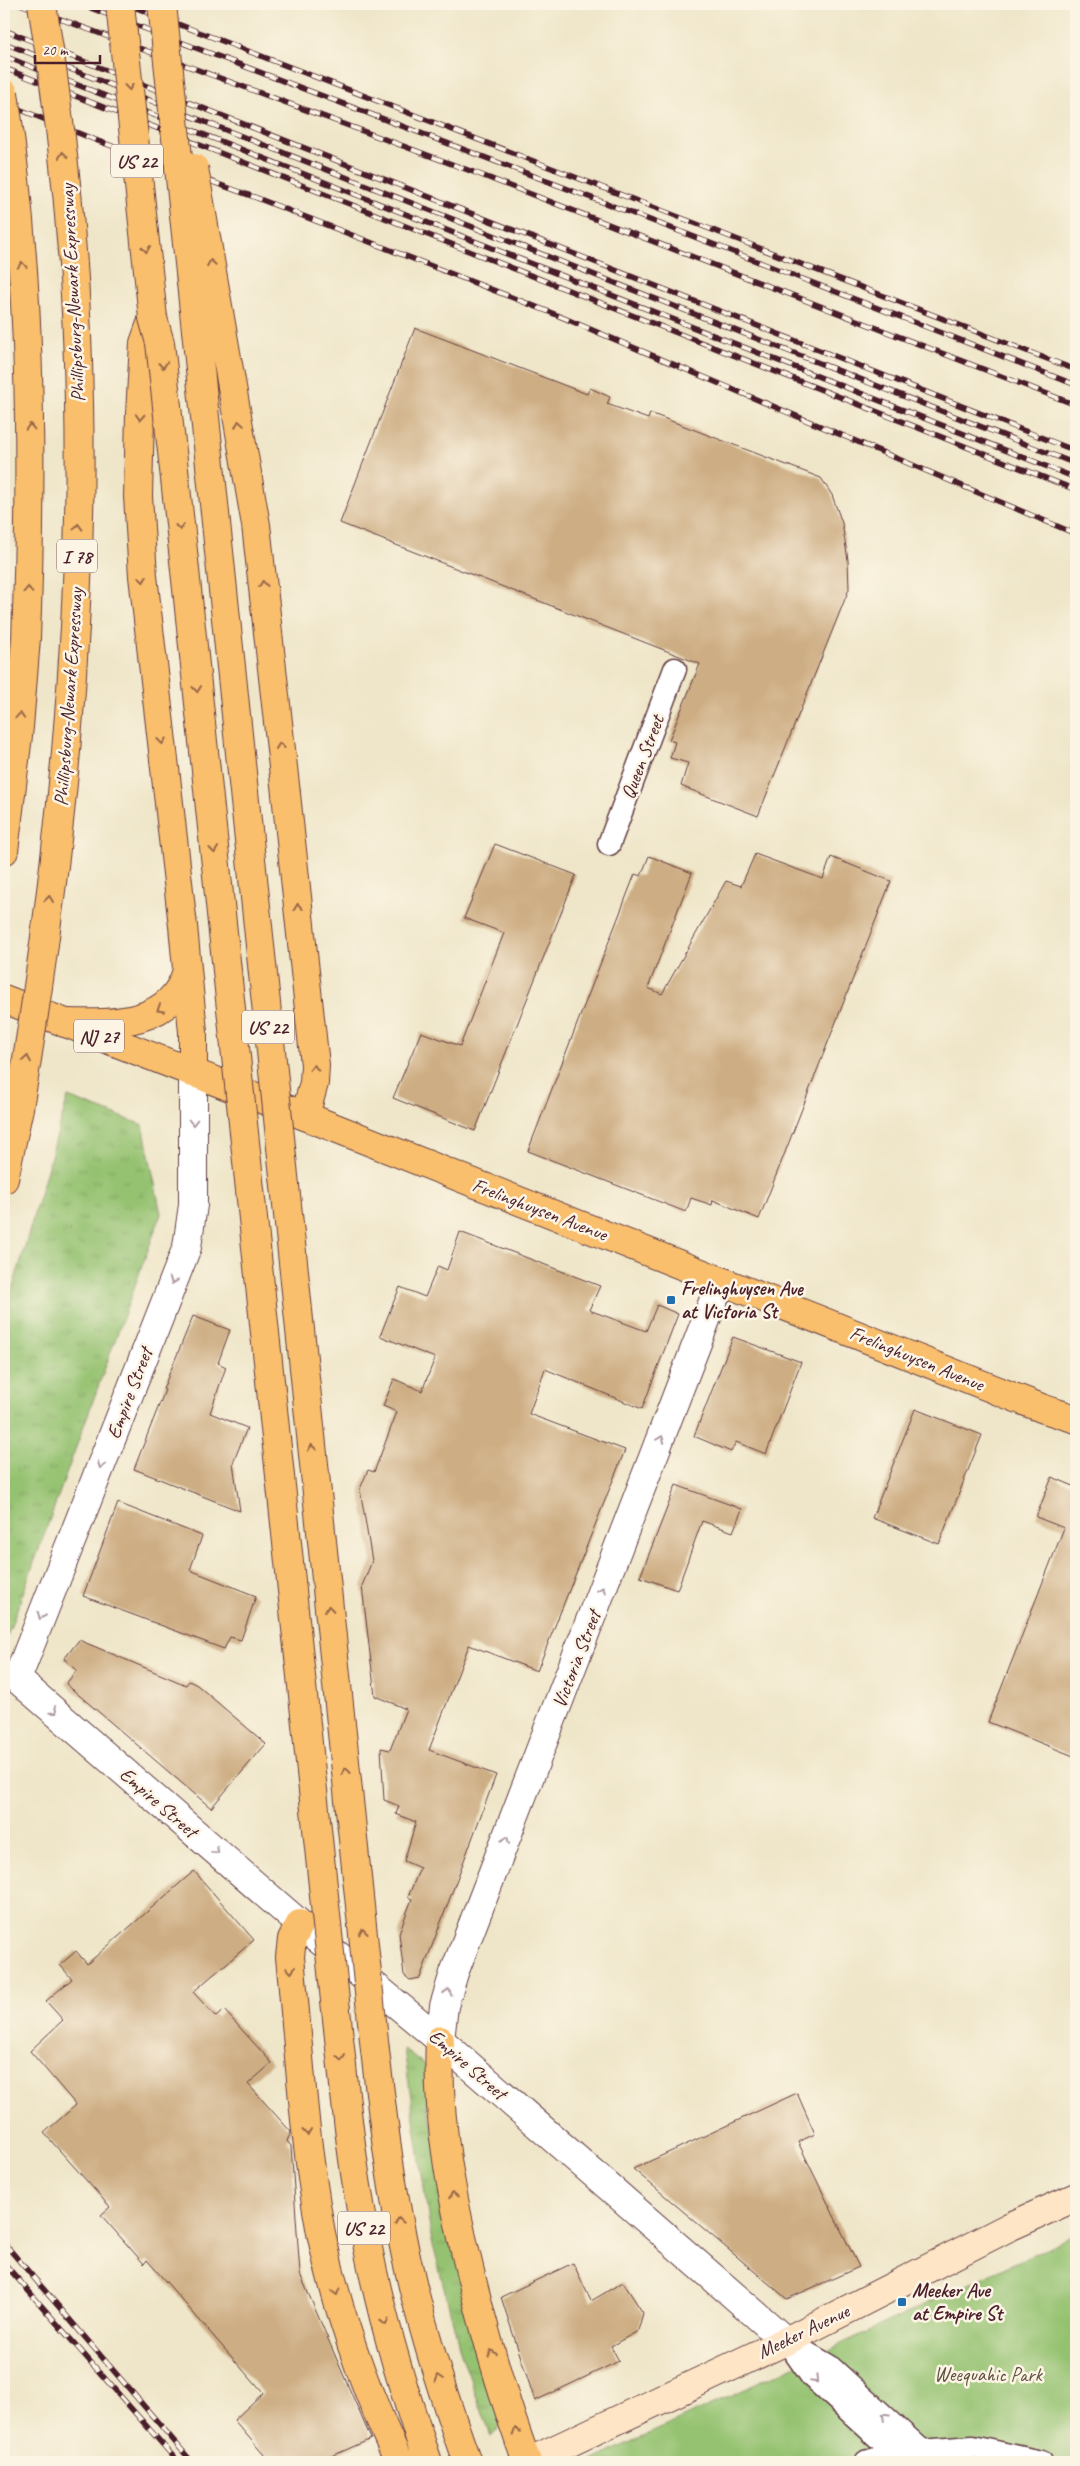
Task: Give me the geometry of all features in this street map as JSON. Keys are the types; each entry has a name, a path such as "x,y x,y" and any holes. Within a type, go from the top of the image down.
{"main road":[{"name":"Phillipsburg-Newark Expressway","path":"4,1178 19,1108 39,982 56,841 71,684 78,527 79,406 74,287 61,133 42,4"},
{"name":"US 22","path":"120,4 153,318 160,343 182,541 354,2166 366,2238 394,2356 424,2452"},
{"name":"US 22","path":"164,4 171,105 387,2150 400,2231 418,2307 467,2462"},
{"path":"164,4 256,525 315,1065 314,1083 305,1116"},
{"name":"I 78","path":"4,93 22,256 27,344 30,491 26,638 19,727 4,852"},
{"path":"153,318 144,343 139,445 139,521 143,576 183,926 193,1032 193,1073"},
{"path":"65,1023 122,1022 157,1012 174,999 184,981 187,970"},
{"name":"Frelinghuysen Avenue","path":"4,999 305,1116 1044,1409 1076,1419"},
{"path":"300,1924 292,1939 290,1957 310,2159 322,2234 347,2329 363,2376 397,2458"},
{"path":"440,2040 440,2107 447,2161 471,2276 506,2400 527,2462"},
{"name":"Meeker Avenue","path":"527,2462 786,2341 1009,2227 1076,2197"}],"street":[{"name":"Queen Street","path":"610,844 675,670"},
{"name":"Empire Street","path":"193,1073 193,1205 189,1241 17,1679 300,1924 440,2040 786,2341"},
{"name":"Victoria Street","path":"440,2040 444,2006 454,1973 721,1281"},
{"path":"786,2341 829,2366 920,2449"},
{"path":"786,2341 812,2377 895,2453"},
{"path":"866,2462 895,2453 920,2449 974,2447 1040,2462"}],"green space":[{"path":"68,1097 143,1125 161,1214 4,1645 4,1319"},
{"path":"404,2049 425,2065 429,2111 501,2424 491,2436 462,2357 431,2237"},
{"name":"Weequahic Park","path":"1076,2234 1076,2462 589,2462"}],"building":[{"path":"415,328 587,394 590,388 610,397 607,404 648,419 650,413 821,478 832,495 842,523 848,560 849,589 758,816 681,786 688,763 670,758 675,742 669,740 700,664 340,523"},
{"path":"495,844 576,875 475,1131 393,1098 421,1032 460,1046 504,933 464,918"},
{"path":"755,854 823,879 831,857 891,881 759,1219 713,1200 712,1205 691,1198 686,1212 528,1151 635,874 641,876 649,856 692,873 648,988 662,994 726,881 741,886"},
{"path":"460,1232 600,1286 589,1310 646,1331 657,1305 678,1314 642,1409 545,1369 529,1414 625,1450 537,1671 469,1645 429,1750 496,1775 420,1978 410,1980 404,1975 399,1933 412,1899 408,1897 420,1868 404,1861 416,1822 396,1814 399,1806 384,1800 381,1748 390,1750 406,1709 375,1696 362,1586 372,1561 360,1489 368,1470 374,1472 397,1412 383,1406 394,1379 422,1391 435,1358 380,1336 400,1287 425,1297 438,1266 447,1270"},
{"path":"193,1316 230,1330 218,1363 226,1367 210,1413 247,1428 233,1463 240,1511 134,1469 165,1390 163,1389"},
{"path":"733,1337 801,1362 766,1454 736,1442 731,1452 694,1436"},
{"path":"915,1409 982,1435 939,1544 872,1518"},
{"path":"1052,1477 1076,1487 1076,1757 988,1722 1064,1528 1036,1517"},
{"path":"676,1485 742,1509 733,1532 702,1521 677,1590 640,1577"},
{"path":"118,1503 202,1536 190,1570 256,1596 241,1640 230,1637 224,1649 83,1596"},
{"path":"79,1640 186,1685 189,1681 197,1685 266,1744 211,1808 66,1684 77,1670 64,1659"},
{"path":"194,1871 254,1940 193,1992 216,2017 224,2010 272,2063 248,2084 291,2132 287,2141 291,2146 300,2274 371,2439 318,2462 270,2462 234,2420 263,2393 147,2260 144,2264 101,2215 110,2207 44,2133 76,2105 30,2051 63,2020 46,2001 72,1979 60,1965 76,1951 87,1964"},
{"path":"797,2093 815,2134 798,2142 859,2267 787,2299 633,2169"},
{"path":"573,2263 591,2301 623,2282 643,2313 638,2331 611,2346 619,2361 535,2401 501,2297"}],"railway":[{"path":"20,4 476,173 1076,405"},
{"path":"80,4 692,236 1076,385"},
{"path":"126,4 1076,370"},
{"path":"4,30 1076,451"},
{"path":"4,43 1076,464"},
{"path":"4,56 1076,478"},
{"path":"4,68 1076,490"},
{"path":"4,103 98,141 257,198 552,313 1076,534"},
{"path":"4,2243 192,2462"},
{"path":"4,2263 178,2462"}],"place":[{"name":"Frelinghuysen Ave at Victoria St","path":"671,1300"},
{"name":"Meeker Ave at Empire St","path":"902,2302"}]}
